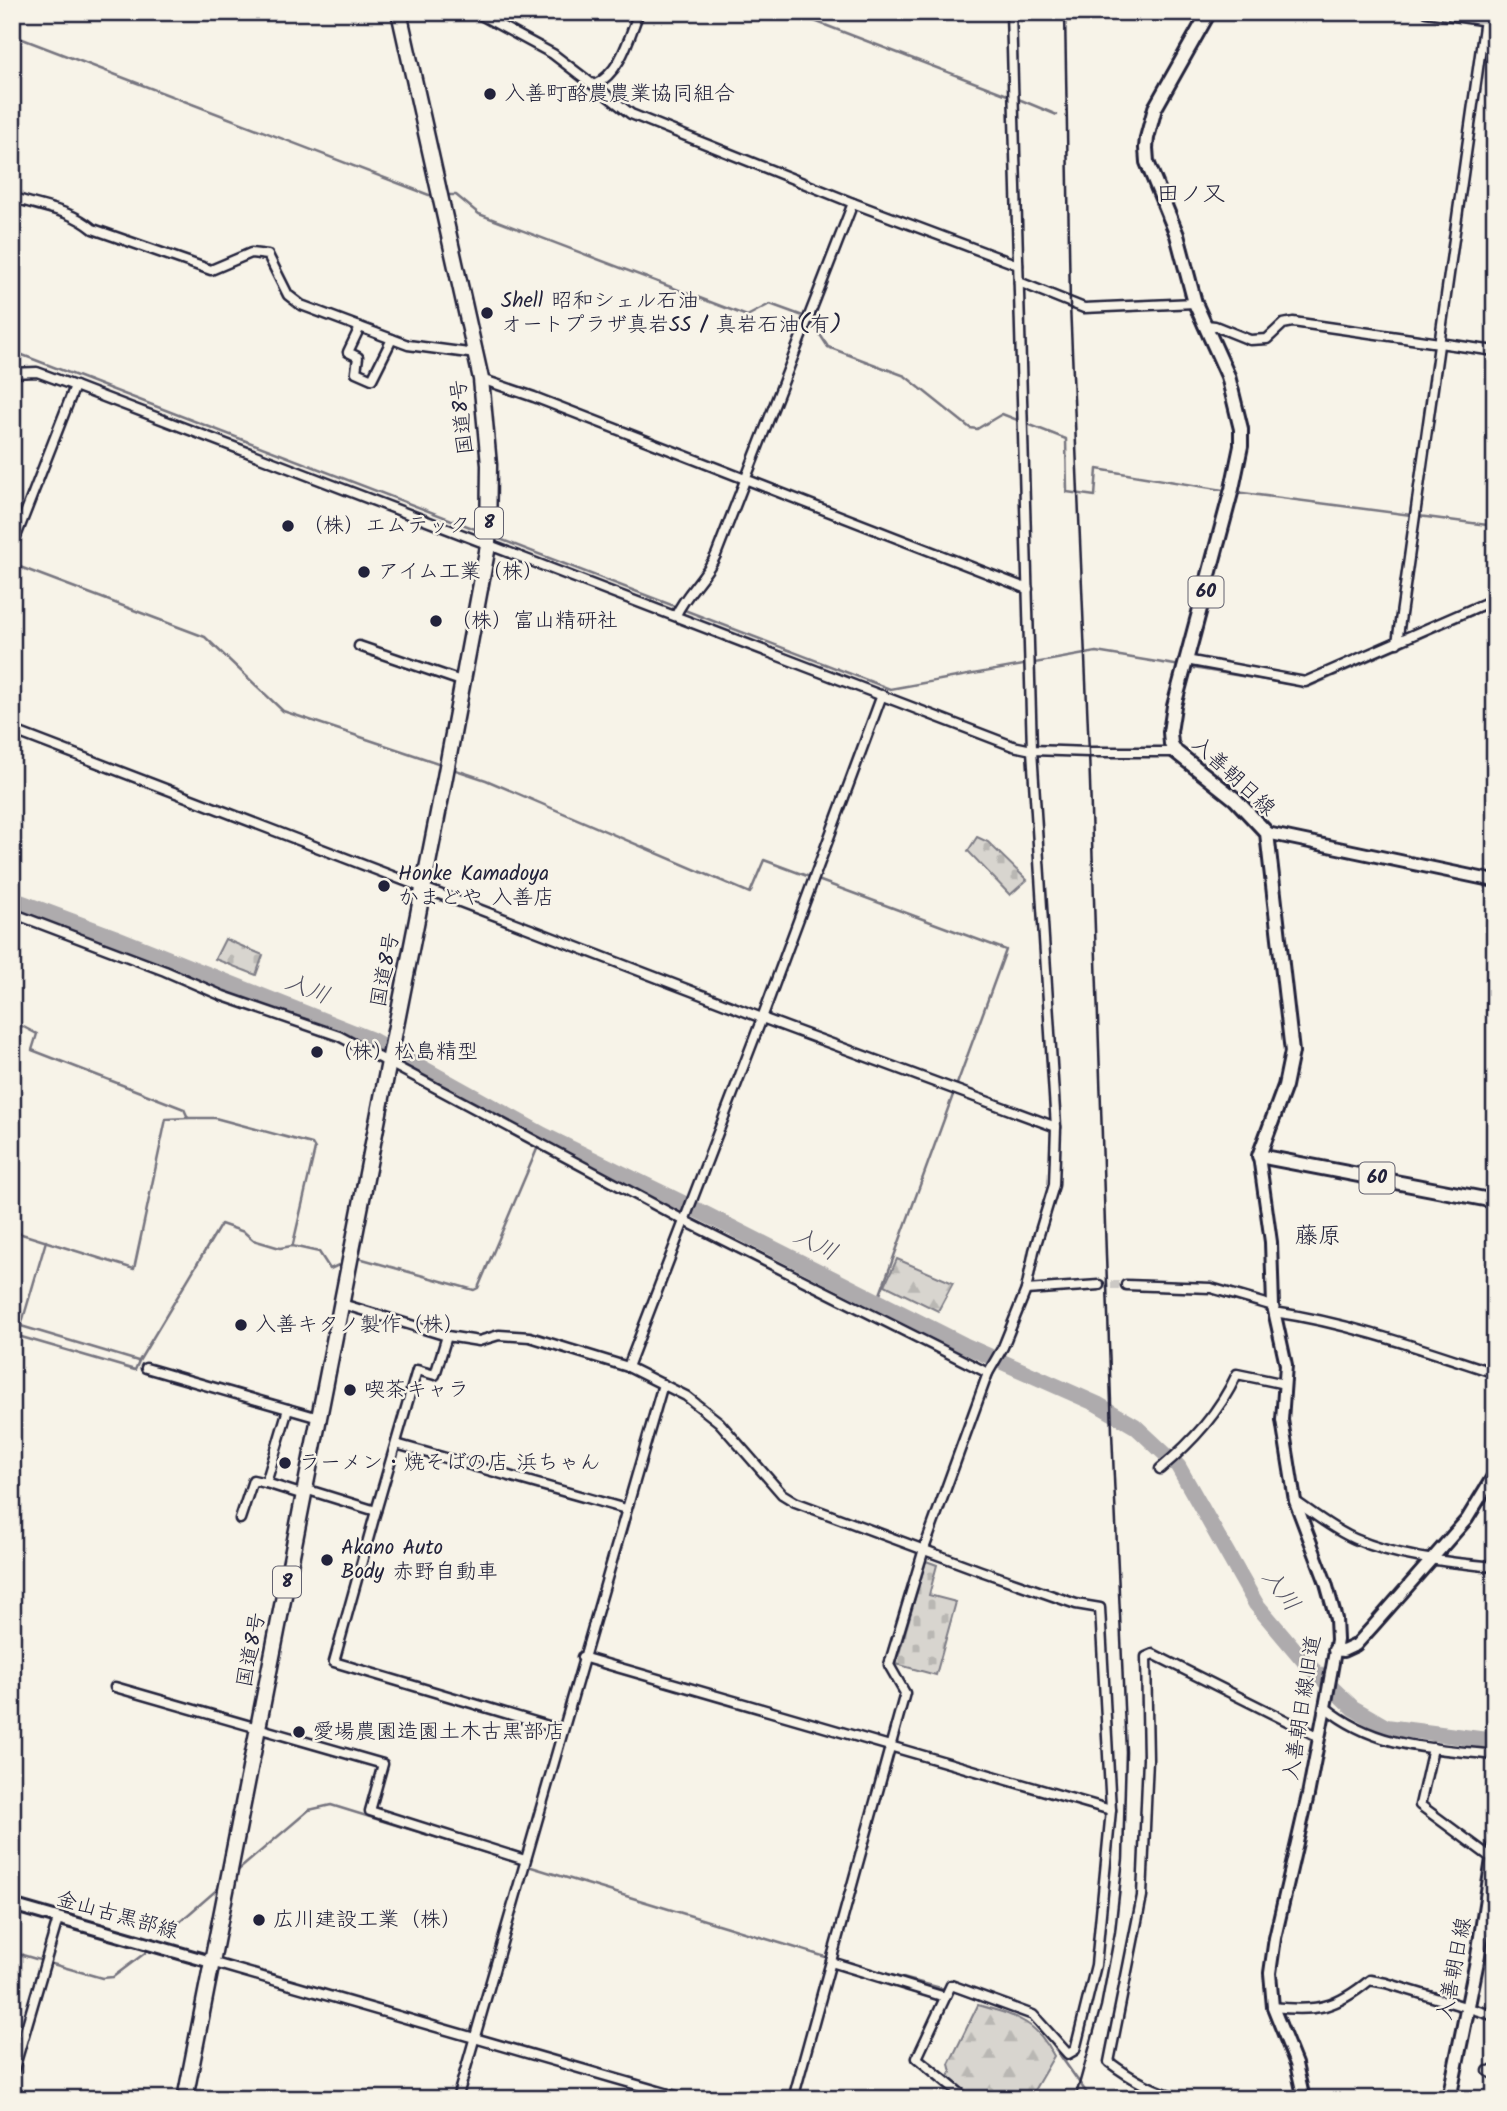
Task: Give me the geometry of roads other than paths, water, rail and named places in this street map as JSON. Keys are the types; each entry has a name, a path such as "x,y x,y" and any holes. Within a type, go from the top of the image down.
{"highway":[{"name":"国道8号","path":"185,2099 464,682 488,546 489,465 481,379 399,12"}],"main road":[{"name":"入善朝日線","path":"1209,12 1155,108 1147,138 1147,162 1177,235 1195,303 1228,376 1239,414 1241,446 1171,721 1171,744 1176,752 1235,799 1267,833 1292,1052 1285,1086 1259,1156"},
{"name":"60","path":"1259,1156 1495,1201"},
{"name":"入善朝日線","path":"1449,2099 1478,1956 1494,1852"}],"street":[{"path":"475,12 552,54 631,114 853,203 1018,265"},
{"path":"594,85 619,62 639,12"},
{"path":"793,2099 905,1693 889,1665 924,1549 988,1373 1003,1347 1027,1290 1034,1251 1054,1185 1056,1127 1032,750 1011,12"},
{"path":"1426,12 1485,16 1495,22"},
{"path":"1397,643 1485,16"},
{"path":"12,197 38,207 57,208 78,217 93,229 211,270 251,253 268,255 288,295 302,305 408,345 476,354"},
{"path":"676,615 682,601 712,565 853,203"},
{"path":"1019,282 1084,308 1195,303"},
{"path":"1206,325 1216,326 1250,340 1267,339 1283,324 1293,322 1495,351"},
{"path":"360,327 348,352 358,357 356,372 372,379 392,339"},
{"path":"12,373 37,372 75,386 1013,746 1032,750 1176,752"},
{"path":"481,379 1028,590"},
{"path":"12,547 75,386"},
{"path":"1186,660 1305,682 1495,599"},
{"path":"359,646 464,682"},
{"path":"628,1367 882,695"},
{"path":"12,730 762,1018 1056,1127"},
{"path":"1267,833 1495,881"},
{"path":"12,913 223,996 338,1036 382,1057 389,1064 684,1221 988,1373"},
{"name":"入善朝日線旧道","path":"1259,1156 1271,1242 1274,1309 1286,1365 1282,1420 1295,1501 1334,1608 1337,1640 1320,1737 1275,1938 1270,1973 1273,2007 1296,2064 1304,2099"},
{"path":"1027,1290 1099,1285"},
{"path":"1126,1285 1211,1288 1274,1309 1353,1328 1495,1373"},
{"path":"342,1304 447,1336 479,1341 499,1335 530,1337 628,1367 686,1396 719,1422 782,1494 795,1503 1076,1604 1100,1608 1111,1811 1096,1965 1075,2050 1068,2054 1032,2015 951,1985 918,2058 967,2099"},
{"path":"447,1336 435,1375 417,1370 334,1662 562,1730"},
{"path":"146,1368 319,1418"},
{"path":"1160,1469 1197,1436 1212,1418 1226,1398 1237,1374 1284,1384"},
{"path":"457,2099 582,1657 663,1384"},
{"path":"266,1483 288,1409"},
{"path":"396,1444 626,1509"},
{"path":"1334,1650 1343,1651 1356,1645 1466,1519 1495,1474"},
{"path":"240,1519 253,1479 376,1511"},
{"path":"1295,1501 1352,1538 1430,1560 1495,1567"},
{"path":"1184,2099 1160,2093 1135,2081 1109,2062 1142,1896 1148,1759 1146,1657 1153,1654 1320,1737"},
{"path":"582,1657 1111,1811"},
{"path":"115,1687 383,1764 370,1811 525,1860"},
{"path":"1326,1704 1340,1720 1373,1737 1406,1745 1495,1755"},
{"path":"1433,1748 1420,1805 1494,1852"},
{"name":"金山古黒部線","path":"12,1905 211,1962"},
{"path":"12,2076 58,1919"},
{"path":"211,1962 686,2099"},
{"path":"831,1962 945,1997"},
{"path":"1273,2007 1301,2010 1342,2001 1370,1980 1495,2016"}],"waterway":[{"path":"791,12 1010,96"},
{"path":"12,35 434,195"},
{"path":"1016,98 1057,115"},
{"path":"444,195 456,195 479,214 747,316 770,304 803,316 812,322 828,347 905,376 970,428 977,429 1002,414 1066,439 1067,492 1095,496 1097,469 1229,491"},
{"path":"12,351 483,532"},
{"path":"1235,492 1495,526"},
{"path":"492,536 890,689 1096,652 1181,666"},
{"path":"12,564 205,637 283,711 444,765"},
{"path":"1187,667 1308,687 1495,605"},
{"path":"453,769 486,780 750,893 764,860 1006,950 878,1300"},
{"name":"入川","path":"12,899 372,1040 543,1135 964,1345 1097,1404 1135,1426 1178,1466 1256,1604 1305,1662 1353,1708 1386,1727 1495,1741"},
{"path":"12,1021 37,1034 32,1050 184,1109 188,1118 215,1118 312,1144 315,1149 293,1244"},
{"path":"12,1231 134,1269 166,1119 188,1118"},
{"path":"355,1257 474,1290 478,1288 543,1135"},
{"path":"12,1357 18,1336 135,1370 221,1224 244,1232 253,1240 280,1248 292,1246 319,1252 330,1269 343,1263"},
{"path":"46,1241 21,1326 138,1361"},
{"path":"12,1323 21,1326"},
{"path":"235,1873 309,1810 331,1805 522,1864"},
{"path":"528,1866 829,1958"},
{"path":"167,1933 220,1887"},
{"path":"12,1952 43,1961"},
{"path":"49,1963 102,1978 113,1977 145,1953"},
{"path":"853,1965 956,1992 1029,2018 1038,2026"},
{"path":"1045,2034 1091,2099"}],"tunnel":[{"path":"1099,1285 1126,1285"}],"railway":[{"path":"1065,12 1070,304 1126,1752 1123,1859 1115,1932 1101,2006 1075,2099"}],"place":[{"name":"入善町酪農農業協同組合","path":"490,94"},
{"name":"Shell 昭和シェル石油 オートプラザ真岩SS / 真岩石油(有)","path":"487,313"},
{"name":"（株）エムテック","path":"288,526"},
{"name":"アイム工業（株）","path":"364,572"},
{"name":"（株）富山精研社","path":"436,621"},
{"name":"Honke Kamadoya かまどや 入善店","path":"384,886"},
{"name":"（株）松島精型","path":"317,1052"},
{"name":"入善キタノ製作（株）","path":"241,1325"},
{"name":"喫茶キャラ","path":"350,1390"},
{"name":"ラーメン・焼そばの店 浜ちゃん","path":"285,1463"},
{"name":"Akano Auto Body 赤野自動車","path":"327,1560"},
{"name":"愛場農園造園土木古黒部店","path":"299,1732"},
{"name":"広川建設工業（株）","path":"259,1920"}],"district":[{"name":"田ノ又","path":"1191,195"},
{"name":"藤原","path":"1318,1237"}]}
